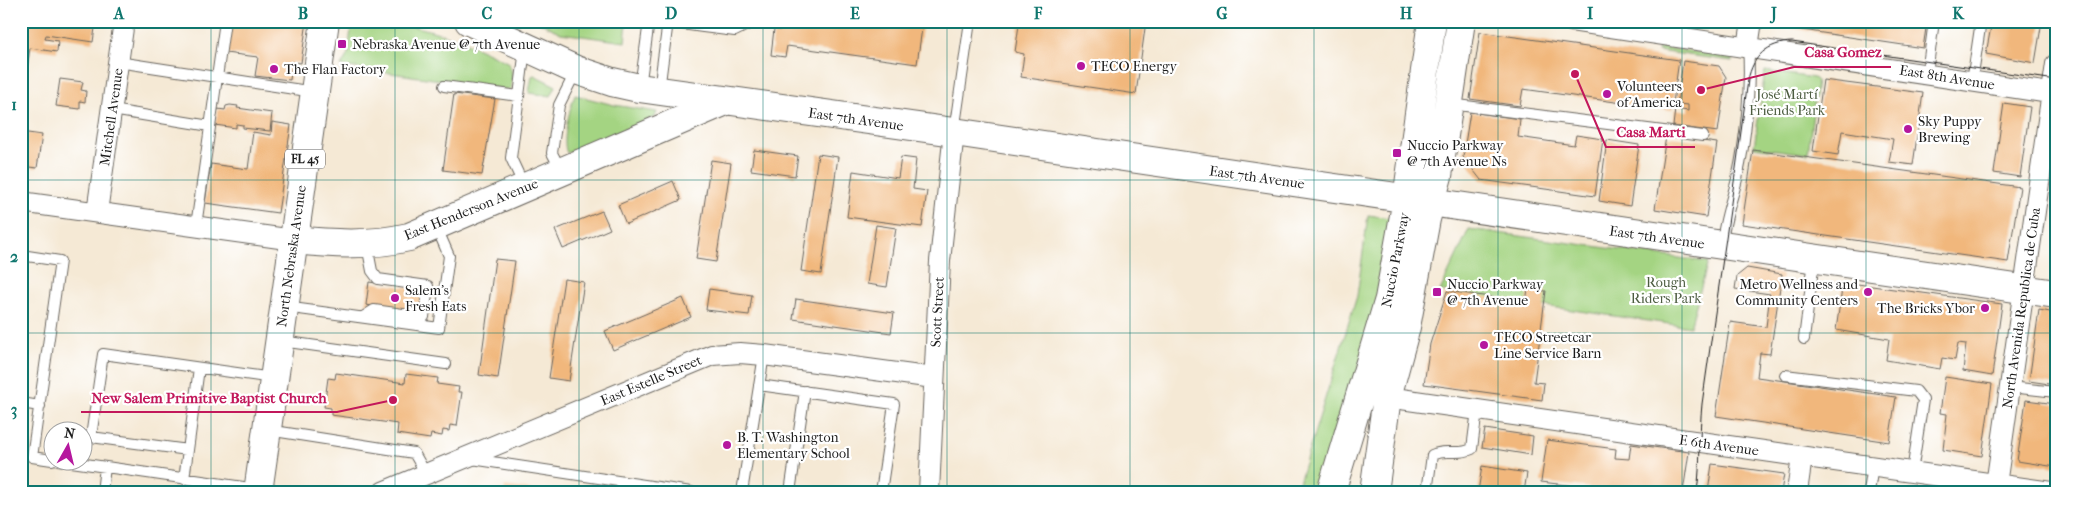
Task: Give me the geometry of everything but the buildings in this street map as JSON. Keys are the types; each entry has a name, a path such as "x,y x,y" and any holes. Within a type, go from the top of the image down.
{"street":[{"name":"Mitchell Avenue","path":"97,212 124,21"},
{"name":"North Nebraska Avenue","path":"264,491 267,430 325,21"},
{"name":"East 7th Avenue","path":"469,21 576,70 612,82 649,90 954,132 1814,260 2056,294"},
{"name":"Nuccio Parkway","path":"1374,492 1387,398 1406,327 1432,21"},
{"name":"Nuccio Parkway","path":"1331,492 1418,201 1438,176 1461,21"},
{"name":"East 8th Avenue","path":"1571,21 2054,93"},
{"path":"1748,48 1752,21"},
{"name":"North Avenida Republica de Cuba","path":"1996,488 2054,93 2056,64"},
{"name":"East Henderson Avenue","path":"21,202 294,240 327,243 378,243 409,236 436,225 727,100"},
{"name":"Scott Street","path":"929,492 940,261 954,132"},
{"name":"East Estelle Street","path":"383,492 712,355 740,352 934,378"},
{"name":"E 6th Avenue","path":"1387,398 1873,466 1996,488 2051,492"},
{"path":"1797,492 1802,457"}],"lane":[{"path":"196,226 225,21"},
{"path":"649,21 649,90"},
{"path":"649,90 666,22 703,24 735,31 755,21"},
{"path":"954,132 970,21"},
{"path":"1927,73 1934,21"},
{"path":"1972,81 1981,21"},
{"path":"524,188 512,158 525,48"},
{"path":"1721,246 1724,224 1737,178 1748,101 1750,72 1748,48"},
{"path":"118,62 315,92"},
{"path":"562,172 552,153 559,105 576,70"},
{"path":"444,86 519,96"},
{"path":"1449,104 1703,136"},
{"path":"112,110 210,126"},
{"path":"284,307 439,328 449,256 436,225"},
{"path":"363,317 374,310 424,317 428,286 378,279 372,271 366,243"},
{"path":"21,256 60,261 32,457 42,458"},
{"path":"1804,339 1814,260"},
{"path":"279,340 446,364"},
{"path":"188,450 91,437 103,354 274,378"},
{"path":"742,492 764,355"},
{"path":"184,479 199,368"},
{"path":"1785,375 1916,391 1923,400 1912,472"},
{"path":"760,384 894,404 881,492"},
{"path":"2010,387 2056,392"},
{"path":"790,492 805,392"},
{"path":"21,403 40,406"},
{"path":"1427,492 1432,454 1440,451 1464,453 1472,449 1477,410"},
{"path":"267,430 414,453 426,474"},
{"path":"466,458 691,492"},
{"path":"92,465 264,491"},
{"path":"1869,492 1873,466"},
{"path":"102,492 106,467"}],"green space":[{"path":"361,21 401,24 420,28 455,39 491,54 509,63 512,73 511,90 341,66 348,54 351,29"},
{"path":"537,21 627,21 625,42 561,33"},
{"path":"1659,47 1733,57 1732,61 1658,51"},
{"name":"José Martí Friends Park","path":"1765,71 1814,78 1817,81 1808,154 1754,147"},
{"path":"534,75 556,86 551,96 529,93 532,76"},
{"path":"575,95 614,105 657,112 655,117 567,153 565,148 566,133"},
{"path":"1368,215 1391,218 1382,292 1320,492 1296,492 1357,296"},
{"name":"Rough Riders Park","path":"1469,229 1708,262 1690,327 1440,291"}],"tram line":[{"path":"1697,492 1702,404 1748,80 1753,64 1762,52 1775,45 1792,42 2056,80"}],"place":[{"name":"Nebraska Avenue @ 7th Avenue","path":"342,44"},
{"name":"TECO Energy","path":"1081,66"},
{"name":"The Flan Factory","path":"274,69"},
{"name":"Casa Marti","path":"1575,74"},
{"name":"Casa Gomez","path":"1701,90"},
{"name":"Volunteers of America","path":"1607,94"},
{"name":"Sky Puppy Brewing","path":"1908,129"},
{"name":"Nuccio Parkway @ 7th Avenue Ns","path":"1397,153"},
{"name":"Nuccio Parkway @ 7th Avenue","path":"1437,292"},
{"name":"Metro Wellness and Community Centers","path":"1868,292"},
{"name":"Salem's Fresh Eats","path":"395,298"},
{"name":"The Bricks Ybor","path":"1985,308"},
{"name":"TECO Streetcar Line Service Barn","path":"1484,345"},
{"name":"New Salem Primitive Baptist Church","path":"393,400"},
{"name":"B. T. Washington Elementary School","path":"727,445"}]}
